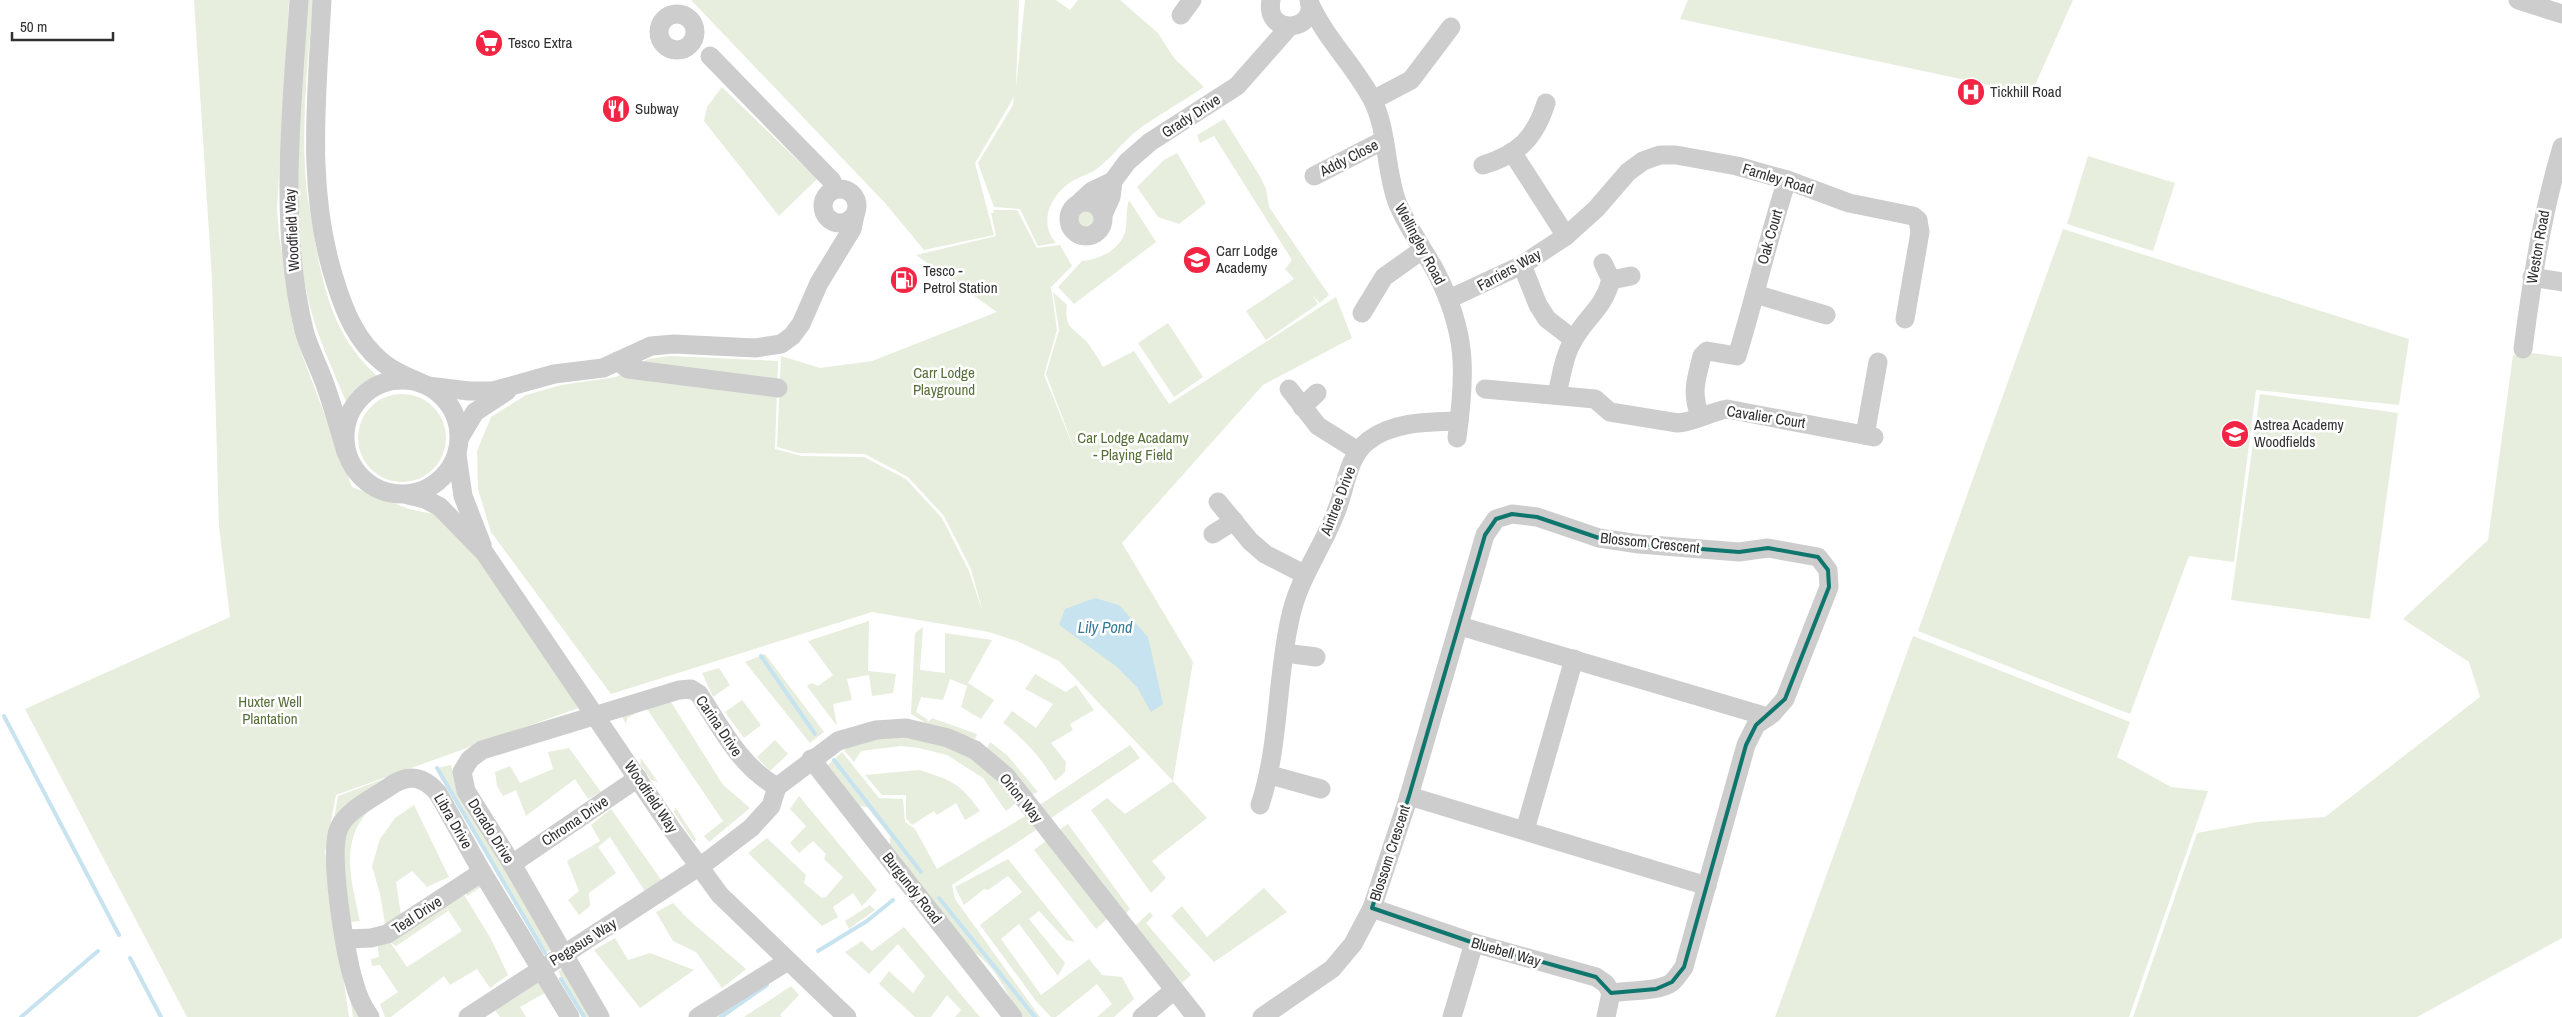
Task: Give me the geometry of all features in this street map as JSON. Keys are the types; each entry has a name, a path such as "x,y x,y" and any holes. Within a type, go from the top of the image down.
{"street":[{"name":"Woodfield Way","path":"299,0 290,173 290,223 294,278 304,331 324,381 346,452"},
{"name":"Woodfield Way","path":"322,0 314,146 321,228 330,265 344,308 359,337 382,362 425,385"},
{"path":"2518,0 2562,14"},
{"name":"Grady Drive","path":"1113,181 1092,192 1071,211 1070,227 1074,232 1081,236 1096,233 1101,228 1113,181 1127,162 1150,142 1237,86 1292,26 1306,19 1309,2"},
{"name":"Wellingley Road","path":"1309,2 1326,35 1344,55 1372,100 1384,140 1397,201 1449,299 1458,326 1463,353 1464,387 1458,429"},
{"path":"1269,5 1277,22 1326,35"},
{"path":"1268,50 1269,5"},
{"path":"710,56 682,49 672,50 664,44 659,34 661,24 666,19 677,15 688,19 694,28 697,39 710,56 832,181 834,190"},
{"path":"1372,100 1411,80 1451,27"},
{"path":"682,49 690,44 693,39 694,28"},
{"path":"1483,165 1524,145 1539,125 1546,103"},
{"name":"Addy Close","path":"1314,176 1384,140"},
{"name":"Weston Road","path":"2523,349 2532,277 2546,200 2562,147"},
{"path":"1512,152 1566,236"},
{"name":"Farnley Road","path":"1566,236 1596,209 1628,172 1643,161 1660,155 1676,155 1737,166 1787,180 1849,203 1913,216 1918,220 1920,232 1905,319"},
{"name":"Oak Court","path":"1700,416 1694,400 1694,391 1702,356 1707,352 1737,356 1756,294 1769,236 1787,180"},
{"path":"521,383 475,412 458,446 452,466 439,482 427,489 408,495 392,493 372,487 357,474 346,452 345,432 352,408 366,393 379,384 399,380 468,391 493,391 521,383 554,374 603,368 651,346 674,344 755,348 781,344 792,336 801,324 819,283 837,250 852,229 857,208 854,197 847,190 834,190 825,197 823,203 823,212 839,235 837,250"},
{"path":"1081,200 1095,203 1103,215"},
{"path":"829,220 841,224 851,220 855,215"},
{"name":"Farriers Way","path":"1449,299 1522,265 1566,236"},
{"path":"1362,313 1384,277 1422,250"},
{"path":"1522,265 1538,305 1547,319 1573,339"},
{"path":"1557,395 1566,358 1573,339 1605,301 1607,272 1631,276"},
{"path":"2532,277 2562,282"},
{"path":"1756,294 1826,316"},
{"path":"618,362 628,369 778,388"},
{"name":"Cavalier Court","path":"1485,389 1595,399 1610,412 1678,423 1688,422 1700,416 1727,408 1870,436 1878,362"},
{"path":"425,385 442,396 456,418 458,446"},
{"path":"1288,389 1318,426 1358,451"},
{"path":"1302,407 1317,393"},
{"name":"Aintree Drive","path":"1260,805 1270,775 1289,620 1304,574 1337,511 1358,451 1368,441 1384,431 1428,422 1458,429"},
{"name":"Woodfield Way","path":"458,446 463,496 484,552"},
{"name":"Woodfield Way","path":"408,495 425,499 440,507 484,552 698,867 720,895 847,1017"},
{"path":"1218,502 1250,541 1265,554 1304,574"},
{"name":"Blossom Crescent","path":"1262,1017 1332,969 1353,944 1372,908 1409,796 1485,535 1496,519 1512,514 1537,517 1599,538 1739,552 1768,548 1818,557 1828,570 1829,587 1785,699 1768,717 1756,725 1746,745 1684,967 1672,982 1656,989 1632,989 1611,993"},
{"path":"1213,534 1234,521"},
{"path":"1460,626 1768,717"},
{"path":"1285,653 1316,657"},
{"path":"1524,830 1574,659"},
{"name":"Carina Drive","path":"596,716 679,690 691,689 699,694 743,761 759,777 776,787"},
{"name":"Dorado Drive","path":"596,716 482,750 470,759 462,772 466,791 512,864 600,1017"},
{"name":"Orion Way","path":"776,787 811,759 838,741 876,730 906,728 948,738 975,750 1006,776 1173,991 1196,1017"},
{"name":"Burgundy Road","path":"811,759 1014,1017"},
{"path":"1270,775 1321,789"},
{"name":"Libra Drive","path":"370,1017 354,983 345,939 334,850 339,828 349,814 398,781 413,778 428,782 438,793 482,872 570,1017"},
{"name":"Chroma Drive","path":"512,864 638,778"},
{"path":"698,867 750,828 771,806 776,787"},
{"path":"1409,796 1707,886"},
{"name":"Pegasus Way","path":"468,1017 698,867"},
{"name":"Teal Drive","path":"345,939 371,938 387,934 482,872"},
{"name":"Bluebell Way","path":"1372,908 1474,943 1596,977 1606,984 1611,993"},
{"path":"1452,1017 1474,943"},
{"path":"698,1017 788,961"},
{"path":"1142,1017 1173,991"},
{"path":"1606,1017 1611,993"}],"highlighted area":[{"path":"1512,514 1537,517 1599,538 1639,544 1739,552 1768,548 1818,557 1828,570 1829,587 1785,699 1756,725 1746,745 1684,967 1672,982 1656,989 1611,993 1596,977 1474,943 1372,908 1409,796 1485,535 1496,519"}],"green space":[{"name":"Huxter Well Plantation","path":"194,0 289,0 277,209 279,236 301,352 352,487 409,509 438,515 474,553 581,707 336,795 325,852 349,1017 187,1017 25,709 230,617 219,527 212,279"},
{"path":"307,0 313,0 304,136 307,195 318,256 327,294 341,330 363,362 378,377 355,392 348,406 326,353 308,299 298,227 297,150"},
{"path":"691,0 1019,0 1016,88 1025,0 1056,0 1070,10 1078,0 1120,0 1158,33 1174,58 1204,87 1142,127 1129,137 1098,168 1061,190 1051,204 1047,220 1051,236 1056,243 1038,246 1020,209 994,207 978,163 1013,105 1014,97 975,163 994,235 924,250 885,203"},
{"path":"1688,0 2073,0 2031,94 1680,19"},
{"path":"722,87 817,179 779,216 704,121 707,107"},
{"path":"1224,119 1261,178 1266,189 1269,207 1329,295 1320,303 1312,295 1318,304 1266,340 1246,311 1294,279 1285,269 1292,260 1214,136 1200,143 1197,135"},
{"path":"1177,153 1206,203 1179,224 1158,217 1137,187 1164,160"},
{"path":"2088,156 2175,183 2153,251 2067,224"},
{"path":"1129,200 1156,242 1074,304 1058,287 1082,261 1096,258 1116,247 1126,228"},
{"path":"993,210 1017,210 1037,248 1060,245 1072,266 1051,287 1057,330 1044,375 1077,456 1046,374 1059,330 1053,292 1067,305 1066,312 1070,326 1088,343 1103,367 1134,351 1169,404 1336,297 1352,338 1263,385 1122,543 1193,662 1173,781 1059,661 1017,641 989,632 872,612 611,694 491,532 478,489 477,451 491,417 526,395 561,385 616,377 648,359 670,356 778,361 775,449 802,456 864,457 906,479 942,518 969,571 983,613 971,569 944,516 908,477 865,454 798,453 777,447 781,356 820,368 872,361 997,312 916,255 996,236 991,213 994,213"},
{"path":"1085,210 1091,213 1094,219 1091,225 1085,228 1079,225 1076,219 1079,213"},
{"path":"2063,229 2409,339 2399,405 2256,390 2234,562 2189,556 2130,714 1918,631"},
{"path":"1168,323 1203,377 1174,397 1138,343"},
{"path":"2532,353 2562,357 2562,938 2417,1017 2133,1017 2197,833 2257,822 2325,817 2480,697 2469,662 2403,619 2488,540 2513,355 2527,357"},
{"path":"402,394 419,398 433,407 442,421 446,438 442,455 433,469 419,478 402,482 385,478 371,469 362,455 358,438 362,421 371,407 385,398"},
{"path":"2260,394 2398,413 2370,619 2231,600"},
{"path":"869,621 868,671 896,674 893,693 872,696 869,675 847,679 852,700 833,704 837,726 807,686 812,683 818,686 833,675 808,641"},
{"path":"923,627 920,670 945,673 945,633 992,640 968,683 994,700 981,719 961,707 967,686 950,679 943,700 921,697 916,712 928,720 927,723 932,718 977,734 975,739 927,724 911,714 915,633"},
{"path":"1913,636 2130,722 2117,757 2171,787 2208,791 2129,1017 1775,1017"},
{"path":"765,654 824,732 810,743 745,662"},
{"path":"719,668 730,685 713,697 702,673"},
{"path":"1035,674 1066,692 1076,685 1094,710 1070,724 1073,730 1051,743 1066,762 1065,772 1055,781 1032,749 1003,723 1012,711 1036,728 1053,704 1025,689"},
{"path":"742,700 761,725 744,738 725,712"},
{"path":"671,702 723,785 750,808 709,842 704,836 723,821 647,709 627,718 626,724 620,713"},
{"path":"894,734 945,744 970,757 987,770 1016,803 1006,811 983,778 947,755 901,746 861,751 854,762 844,750 854,743"},
{"path":"775,740 788,754 770,771 757,757"},
{"path":"990,742 1007,755 1038,792 1029,796 987,749"},
{"path":"1130,745 1140,758 1048,820 1038,806"},
{"path":"569,748 601,792 588,799 575,779 526,816 516,790 503,796 497,786 495,772 510,766 520,783 553,769 548,752"},
{"path":"842,752 879,798 903,799 905,822 915,829 937,869 1027,815 1036,830 952,885 955,899 1040,1017 1023,1017 995,973 981,957 972,951 890,845 890,836 867,807 858,806 827,766"},
{"path":"641,758 658,782 651,780 640,764"},
{"path":"451,765 455,779 555,948 545,953 437,768"},
{"path":"919,770 947,780 960,788 980,811 965,820 956,803 937,815 934,811 912,825 906,818 906,795 882,795 865,775"},
{"path":"397,774 350,811 332,852 367,1017 353,1017 328,852 338,796"},
{"path":"1173,781 1207,818 1152,861 1166,878 1151,893 1091,810 1107,798 1125,814"},
{"path":"398,783 428,785 468,865 425,790 407,785 377,803 364,816 356,829 350,858 353,889 360,921 350,922 338,851 342,830"},
{"path":"799,796 877,890 862,906 853,893 833,907 838,917 822,926 748,853 767,838 806,875 804,883 822,898 826,897 843,877 824,859 826,854 813,841 799,853 790,843 806,826 790,809"},
{"path":"414,805 449,877 427,887 412,871 396,882 401,915 385,924 380,894 372,866 380,839 395,818"},
{"path":"675,807 696,839 694,842 674,812"},
{"path":"611,809 662,881 646,893 610,837 598,847 616,873 589,893 590,906 579,915 568,900 579,891 567,861 600,841 591,825"},
{"path":"1068,824 1130,909 1125,914 1059,830"},
{"path":"1047,840 1109,917 1096,929 1034,850"},
{"path":"1008,859 1075,942 1066,940 1039,911 1029,919 1065,963 1058,976 1019,924 1001,939 1041,995 1089,959 1102,975 1122,977 1134,999 1114,1017 1097,1017 1112,1004 1097,984 1056,1017 1051,1017 1036,1001 980,925 1022,892 1008,876 988,890 984,889 964,905 955,887"},
{"path":"481,875 487,883 467,896 464,891 463,893 491,939 508,975 490,988 477,969 450,985 444,976 391,1017 385,1017 380,1004 398,992 380,965 372,966 371,959 379,957 377,943 356,947 361,976 346,940 371,939","holes":["446,907 462,931 407,967 390,942 396,946 448,911"]},
{"path":"1264,888 1287,912 1214,962 1171,916 1182,906 1207,937"},
{"path":"673,903 688,919 746,969 722,988 696,952 673,941 656,912"},
{"path":"870,905 875,910 849,929 845,921"},
{"path":"1150,912 1153,916 1146,923 1191,975 1182,983 1135,926"},
{"path":"904,927 980,1017 955,1017 961,1010 947,995 931,1017 915,1017 879,984 889,971 913,993 925,976 898,944 869,974 845,952 862,941 872,951"},
{"path":"615,938 628,960 650,953 694,970 640,1008 594,950"},
{"path":"565,967 602,1017 582,1017 558,971"},
{"path":"538,980 545,993 520,1007 526,1017 500,1017 495,1010"},
{"path":"769,984 725,1017 704,1017"},
{"path":"791,986 799,995 780,1015 782,1017 744,1017"}],"water":[{"name":"Lily Pond","path":"1095,598 1119,605 1148,637 1163,704 1151,712 1137,687 1116,666 1059,625 1065,609"}],"waterway":[{"path":"761,656 815,734"},
{"path":"4,716 119,935"},
{"path":"834,760 921,872"},
{"path":"437,768 545,953"},
{"path":"939,898 1035,1017"},
{"path":"818,951 867,921 893,900"},
{"path":"21,1017 98,951"},
{"path":"130,958 161,1017"},
{"path":"561,979 584,1017"},
{"path":"721,1017 767,985"}],"place":[{"name":"Tesco Extra","path":"489,43"},
{"name":"Tickhill Road","path":"1971,92"},
{"name":"Subway","path":"616,109"},
{"name":"Carr Lodge Academy","path":"1197,260"},
{"name":"Tesco - Petrol Station","path":"904,280"},
{"name":"Astrea Academy Woodfields","path":"2235,434"}],"park label":[{"name":"Carr Lodge Playground","path":"944,382"},
{"name":"Car Lodge Acadamy - Playing Field","path":"1133,446"}]}
